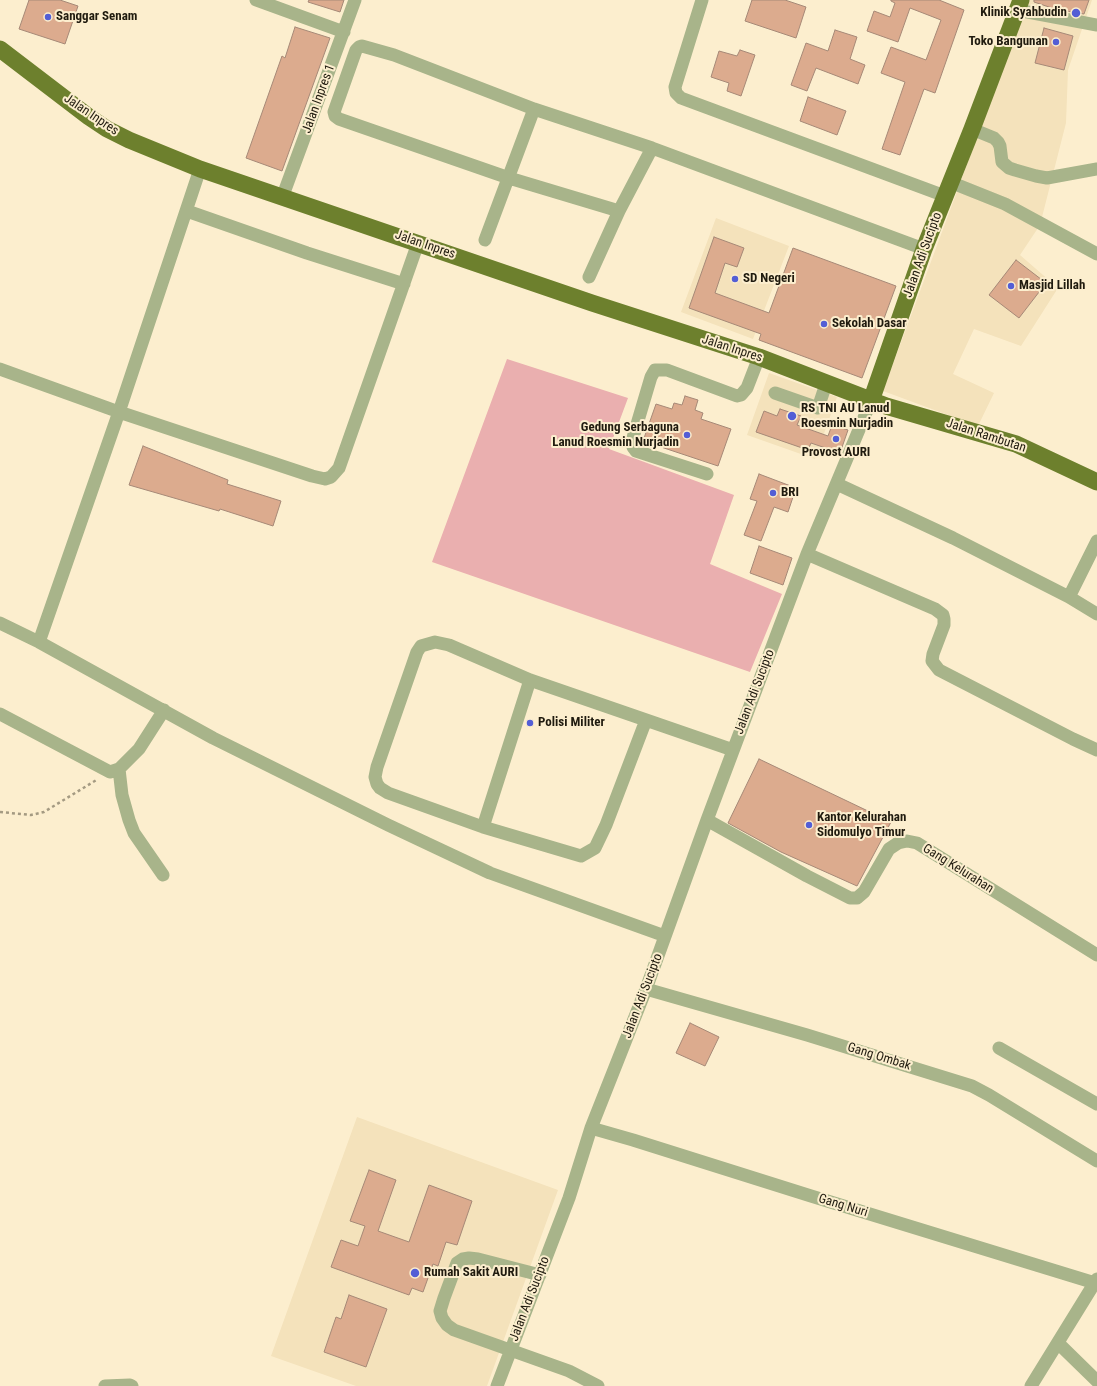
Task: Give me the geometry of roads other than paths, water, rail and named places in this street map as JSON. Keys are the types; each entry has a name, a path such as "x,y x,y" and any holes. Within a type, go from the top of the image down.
{"main road":[{"name":"Jalan Adi Sucipto","path":"871,401 924,249 1019,5"},
{"name":"Jalan Inpres","path":"0,49 107,129 129,140 200,169 592,303 758,357 871,401"},
{"name":"Jalan Rambutan","path":"871,401 1016,444 1097,482"}],"street":[{"path":"256,0 344,32"},
{"name":"Jalan Inpres 1","path":"282,198 355,0"},
{"path":"702,0 675,87 676,93 681,98 948,189 1005,204 1097,254"},
{"path":"1019,5 1097,25"},
{"path":"619,211 509,178 339,120 335,116 334,112 356,50 362,46 394,55 534,109 652,148 924,249"},
{"path":"485,240 534,109"},
{"path":"972,129 994,138 1000,146 1002,162 1009,168 1015,170 1047,178 1097,169"},
{"path":"588,276 619,211 652,148"},
{"path":"39,642 119,412 200,169"},
{"path":"187,211 307,253 404,284"},
{"path":"0,369 119,412 312,476 324,479 331,477 338,468 418,243"},
{"path":"706,474 636,451 633,447 632,441 651,377 655,370 667,370 737,396 741,395 747,388 758,357"},
{"path":"775,393 818,408 826,384"},
{"name":"Jalan Adi Sucipto","path":"497,1386 569,1198 591,1128 646,989 707,820 807,554 871,401"},
{"path":"837,484 953,538 1069,597 1097,614"},
{"path":"1069,597 1097,541"},
{"path":"807,554 935,609 943,615 944,618 944,625 933,654 932,661 939,670 1097,750"},
{"path":"0,623 39,642 213,738 388,825 490,873 665,936"},
{"path":"646,720 606,825 595,848 581,856 483,827 388,793 377,784 377,767 417,652 421,646 436,642 449,645 530,680 646,720 733,750"},
{"path":"483,827 530,680"},
{"path":"115,770 139,749 164,710"},
{"path":"0,714 115,770 134,833 163,875"},
{"name":"Gang Kelurahan","path":"707,820 807,876 850,898 856,898 864,892 888,849 898,843 917,843 1097,955"},
{"name":"Gang Ombak","path":"646,989 807,1035 972,1086 1097,1161"},
{"path":"999,1048 1097,1104"},
{"name":"Gang Nuri","path":"591,1128 811,1196 1096,1281"},
{"path":"540,1275 478,1259 463,1259 457,1263 440,1312 442,1318 447,1325 454,1330 569,1371 598,1386"},
{"path":"1031,1386 1096,1281"},
{"path":"1058,1342 1097,1381"},
{"path":"105,1386 132,1386"}],"place":[{"name":"Klinik Syahbudin","path":"1076,13"},
{"name":"Sanggar Senam","path":"48,17"},
{"name":"Toko Bangunan","path":"1056,42"},
{"name":"SD Negeri","path":"735,279"},
{"name":"Masjid Lillah","path":"1011,286"},
{"name":"Sekolah Dasar","path":"824,324"},
{"name":"RS TNI AU Lanud Roesmin Nurjadin","path":"792,416"},
{"name":"Gedung Serbaguna Lanud Roesmin Nurjadin","path":"687,435"},
{"name":"Provost AURI","path":"836,439"},
{"name":"BRI","path":"773,493"},
{"name":"Polisi Militer","path":"530,723"},
{"name":"Kantor Kelurahan Sidomulyo Timur","path":"809,825"},
{"name":"Rumah Sakit AURI","path":"415,1273"}]}
